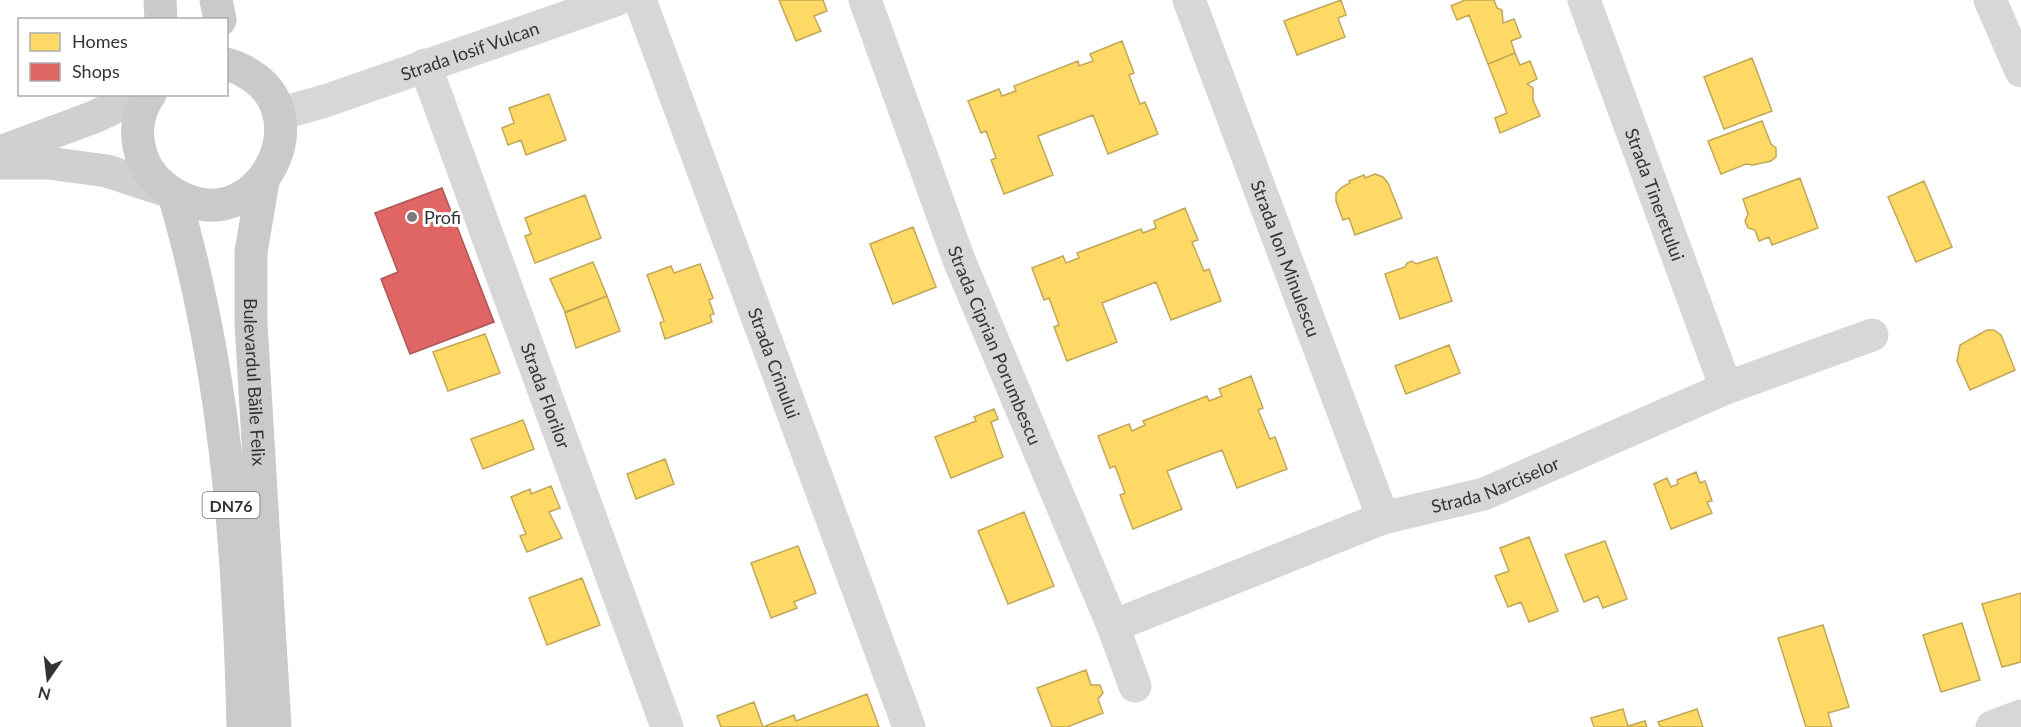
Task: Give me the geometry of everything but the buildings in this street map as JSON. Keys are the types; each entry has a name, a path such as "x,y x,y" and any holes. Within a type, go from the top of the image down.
{"main road":[{"path":"160,0 161,18"},
{"path":"216,0 220,18"},
{"path":"0,163 48,163 107,171 193,202 211,205 230,202 249,194 263,181 279,149 279,114 271,96 261,83 228,58"},
{"path":"0,152 94,117 139,96"},
{"name":"DN76","path":"149,96 141,109 137,130 138,146 150,174 171,193"},
{"name":"Bulevardul Băile Felix","path":"263,181 251,252 250,323 275,727"},
{"name":"Bulevardul Băile Felix","path":"171,193 199,284 219,395 232,522 243,727"}],"street":[{"name":"Strada Iosif Vulcan","path":"279,114 324,101 616,0"},
{"name":"Strada Crinului","path":"640,0 706,183 833,516 909,727"},
{"name":"Strada Ciprian Porumbescu","path":"865,0 959,260 1113,626 1135,686"},
{"name":"Strada Ion Minulescu","path":"1189,0 1383,518"},
{"name":"Strada Tineretului","path":"1584,0 1726,388"},
{"path":"1990,0 2021,71"},
{"name":"Strada Florilor","path":"425,65 667,727"},
{"name":"Strada Narciselor","path":"1113,626 1383,518 1485,494 1726,388 1872,335"},
{"path":"1992,727 2021,716"}],"place":[{"name":"Profi","path":"412,217"}]}
